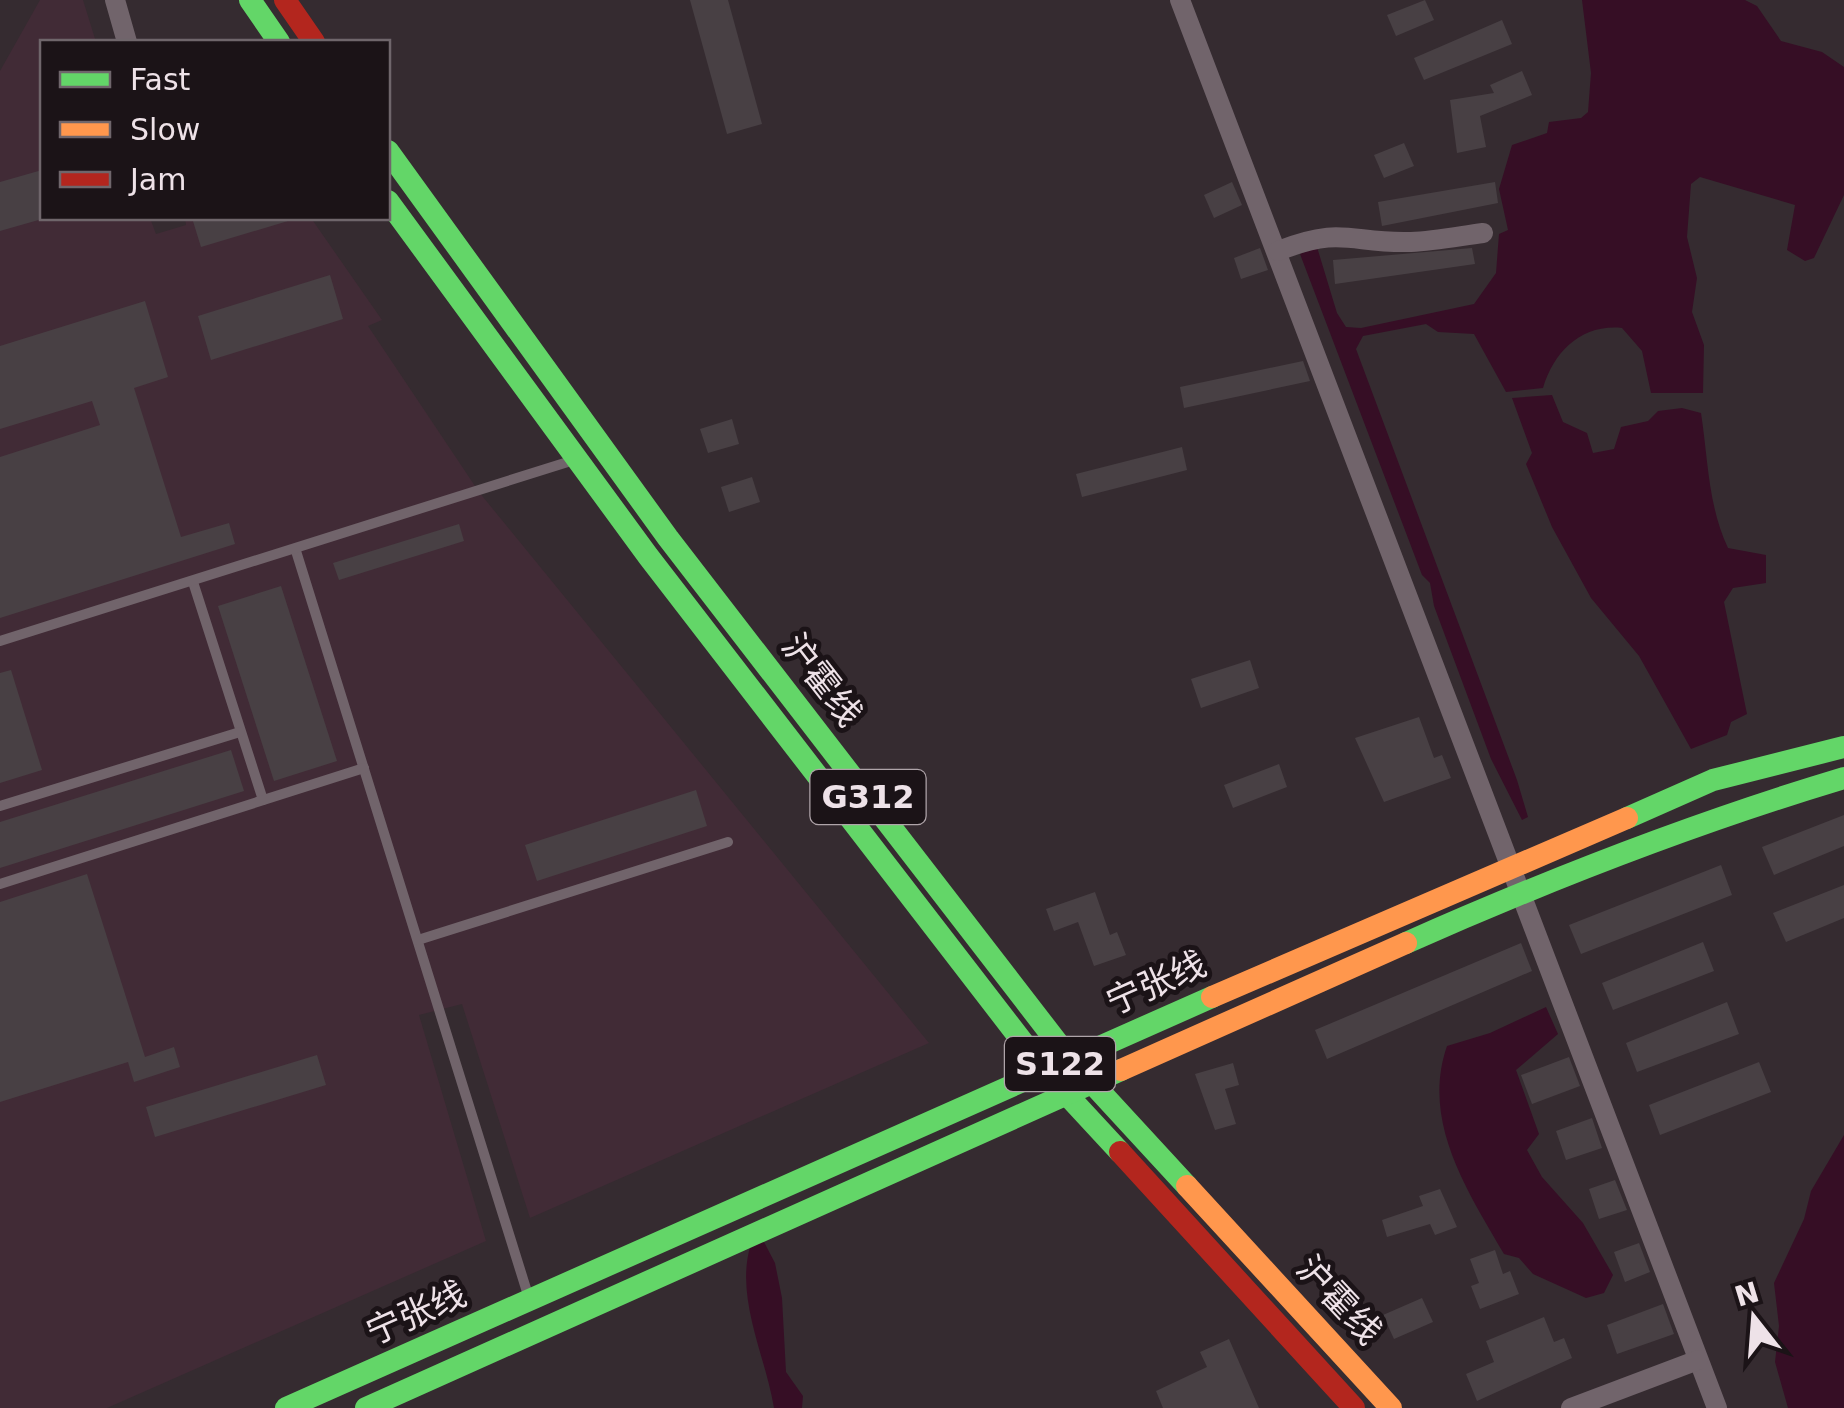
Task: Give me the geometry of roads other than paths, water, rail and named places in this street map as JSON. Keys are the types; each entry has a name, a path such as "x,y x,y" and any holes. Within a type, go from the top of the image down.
{"main road":[{"path":"250,0 278,40"},
{"path":"285,0 313,40"},
{"name":"沪霍线","path":"390,154 597,442 1070,1060 1391,1408"},
{"name":"沪霍线","path":"390,204 575,459 1044,1071 1354,1408"},
{"path":"575,459 597,442"},
{"name":"宁张线","path":"286,1408 1044,1071 1713,780 1844,747"},
{"name":"宁张线","path":"366,1408 1064,1092 1520,892 1704,820 1844,778"}],"street":[{"path":"115,0 126,40"},
{"path":"1180,0 1716,1408"},
{"path":"1278,251 1317,236 1409,242 1483,233"},
{"path":"1571,1408 1698,1360"}],"lane":[{"path":"0,641 296,551 575,459"},
{"path":"296,551 530,1300"},
{"path":"193,582 264,800"},
{"path":"0,806 240,732"},
{"path":"0,884 364,768"},
{"path":"418,940 728,842"}]}
